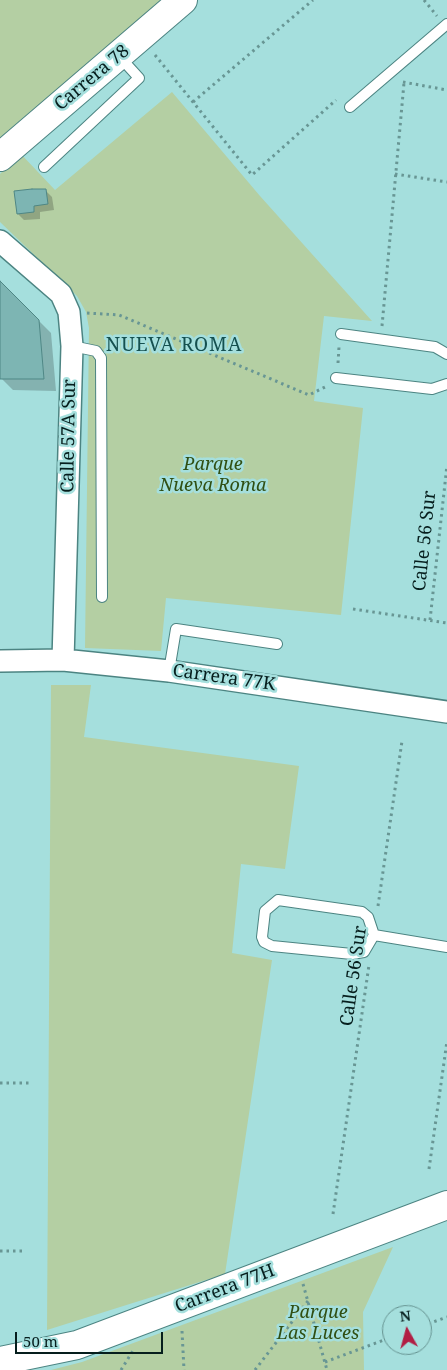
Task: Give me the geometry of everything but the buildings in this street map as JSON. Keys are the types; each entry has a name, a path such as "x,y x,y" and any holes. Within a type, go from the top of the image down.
{"street":[{"name":"Carrera 78","path":"0,157 183,0"},
{"name":"Calle 57A Sur","path":"0,241 61,294 69,312 72,346 63,660"},
{"name":"Carrera 77K","path":"0,662 63,660 169,671 447,712"},
{"name":"Carrera 77H","path":"0,1361 77,1345 447,1205"}],"lane":[{"path":"350,107 447,24"},
{"path":"44,167 139,78 119,56"},
{"path":"341,334 435,347 447,354"},
{"path":"72,346 96,350 101,358 102,597"},
{"path":"336,378 432,389 447,384"},
{"path":"169,671 176,629 278,644"},
{"path":"278,900 362,912 368,918 374,935 364,952 352,954 272,946 264,942 262,937 266,911 271,904 278,900"},
{"path":"374,935 447,947"}],"path":[{"path":"193,102 313,0"},
{"path":"140,37 252,174"},
{"path":"383,79 447,90"},
{"path":"381,339 404,83"},
{"path":"395,174 447,182"},
{"path":"69,312 119,315 309,396 321,391 336,378 341,334"},
{"name":"Calle 56 Sur","path":"430,620 447,465"},
{"path":"353,609 447,623"},
{"name":"Calle 56 Sur","path":"333,1214 402,741"},
{"path":"429,1170 447,1041"},
{"path":"0,1083 32,1082"},
{"path":"0,1251 24,1251"},
{"path":"296,1262 327,1370"},
{"path":"255,1370 308,1301"},
{"path":"432,1322 447,1317"},
{"path":"181,1325 184,1370"},
{"path":"121,1370 139,1341"},
{"path":"325,1362 382,1341"}],"green space":[{"path":"0,0 162,0 0,138"},
{"name":"Parque Nueva Roma","path":"172,92 260,196 372,321 324,316 314,401 363,408 341,615 166,598 161,651 85,648 89,328 86,312 77,296 0,222 0,174 20,153 55,190"},
{"path":"51,685 91,685 84,737 299,766 285,869 241,864 232,953 272,960 225,1274 47,1330"},
{"name":"Parque Las Luces","path":"393,1247 363,1312 364,1370 51,1370 82,1362"}],"district":[{"name":"NUEVA ROMA","path":"174,346"}]}
